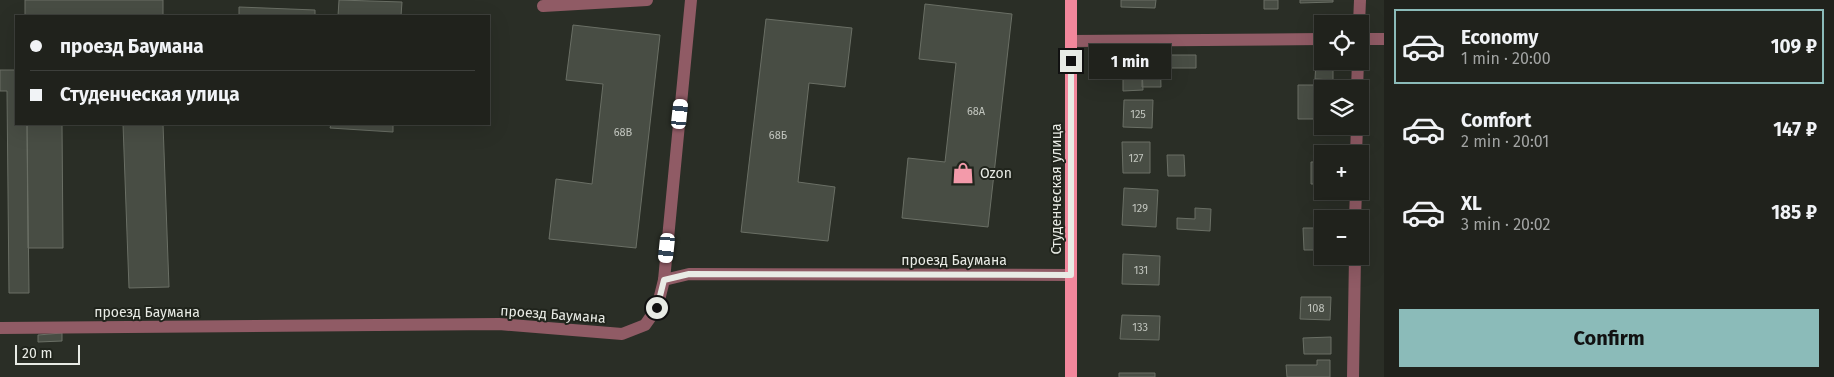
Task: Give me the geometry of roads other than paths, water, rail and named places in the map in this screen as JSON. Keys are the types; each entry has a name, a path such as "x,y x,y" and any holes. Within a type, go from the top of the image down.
{"main road":[{"name":"Студенческая улица","path":"1071,0 1071,377"}],"street":[{"path":"543,6 647,0"},
{"path":"664,280 691,0"},
{"path":"1359,15 1360,0"},
{"path":"1369,39 1384,38"},
{"path":"1071,41 1314,39"},
{"path":"1353,377 1355,265"},
{"name":"проезд Баумана","path":"0,328 499,324 622,334 645,325 657,308 664,280 689,274 1071,275"}],"place":[{"name":"Ozon","path":"963,173"}]}
